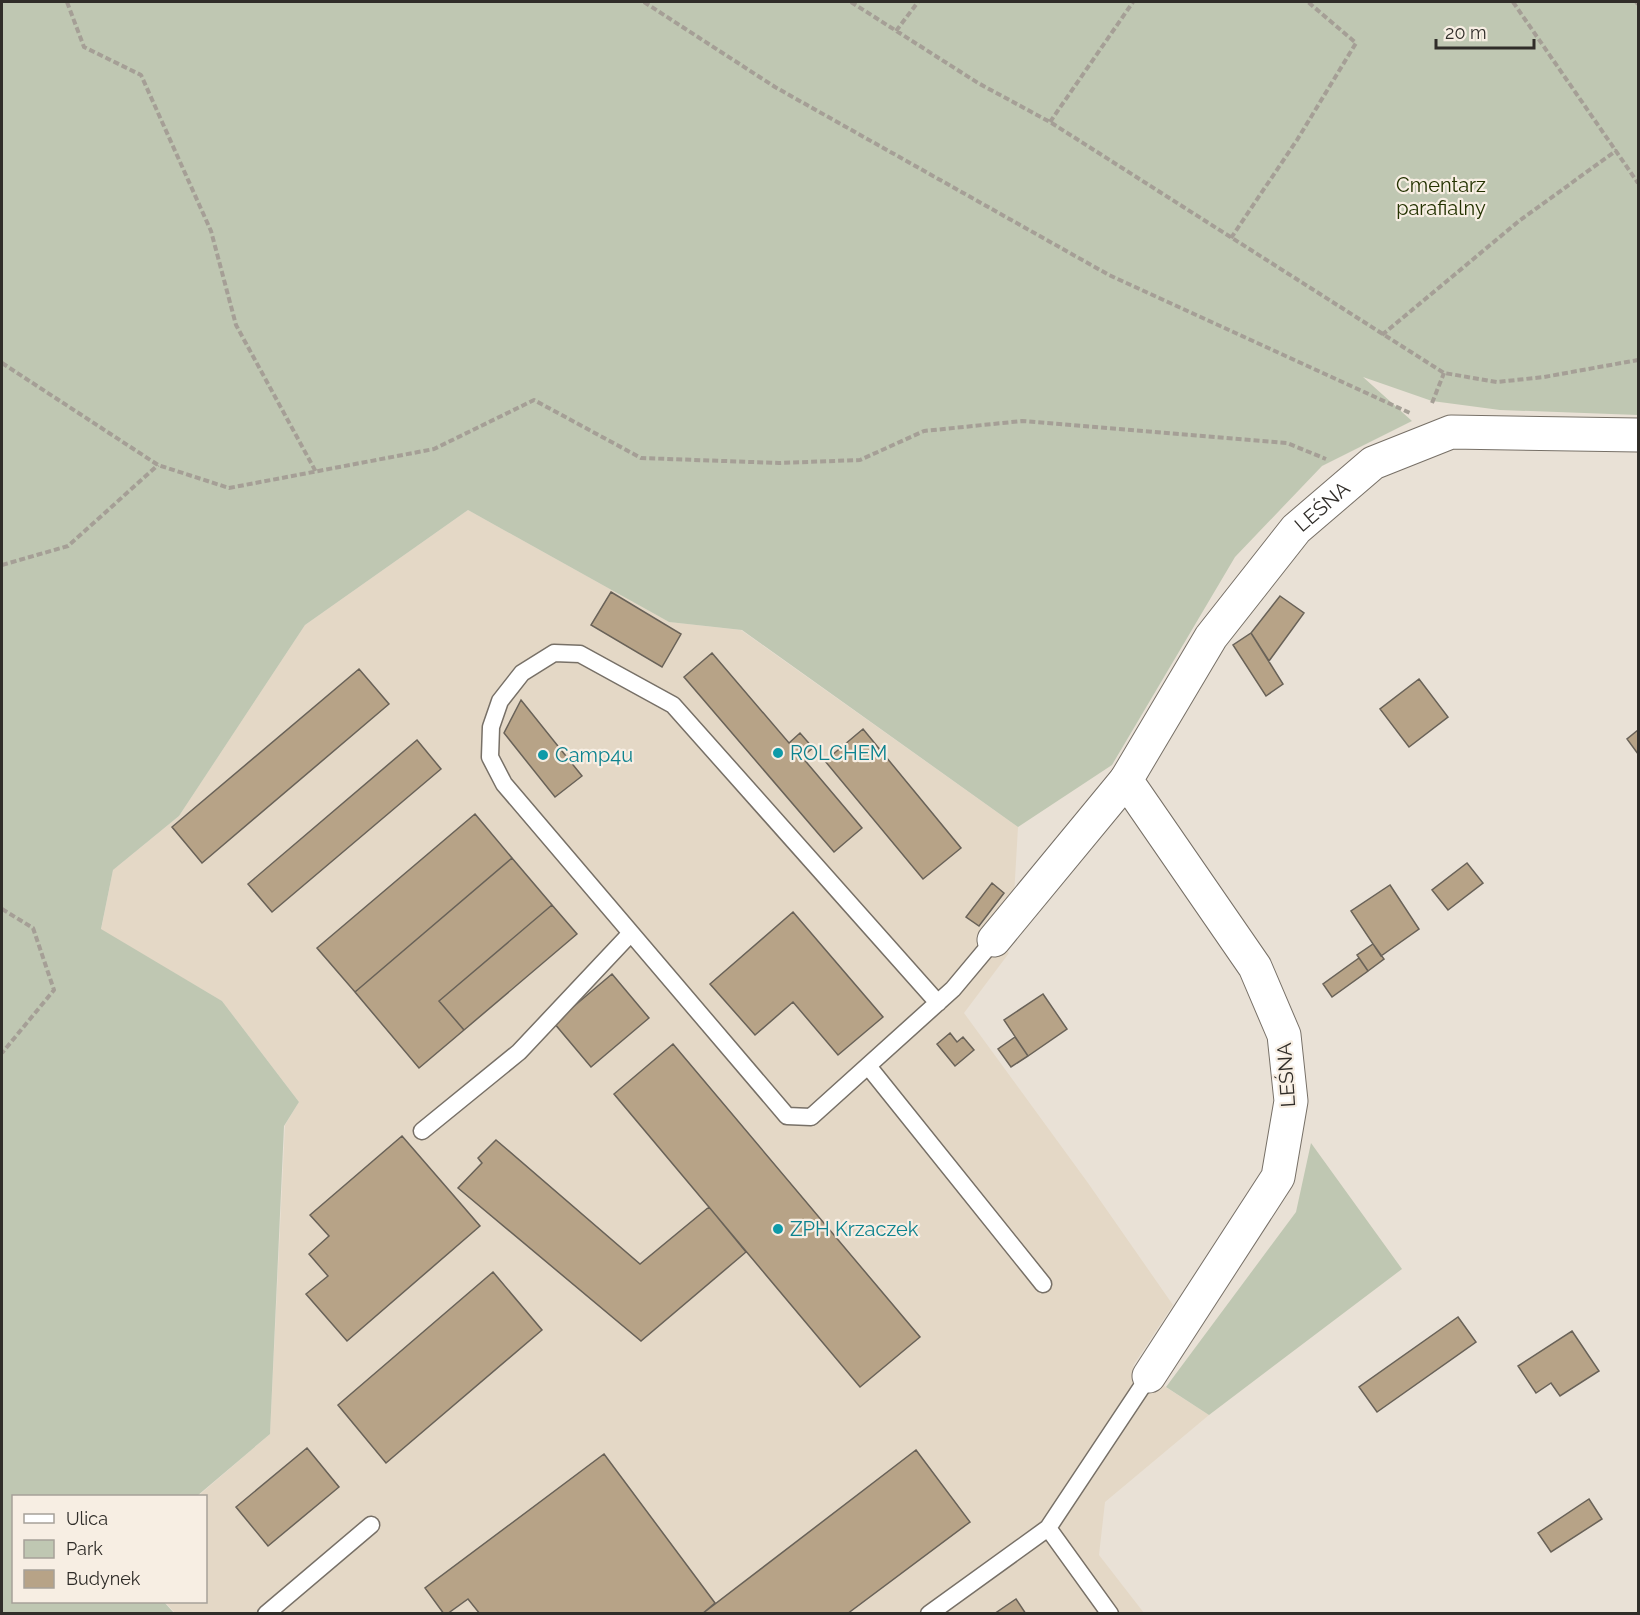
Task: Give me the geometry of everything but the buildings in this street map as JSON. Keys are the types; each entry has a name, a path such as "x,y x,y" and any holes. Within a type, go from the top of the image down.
{"street":[{"name":"LEŚNA","path":"994,940 1126,780 1211,637 1296,529 1373,463 1438,426 1638,435"},
{"name":"LEŚNA","path":"1126,780 1255,967 1284,1035 1291,1101 1278,1177 1149,1376"}],"lane":[{"path":"938,1003 673,705 580,654 554,653 522,673 500,701 491,727 490,757 504,784 787,1116 812,1117 938,1003 953,989 994,940"},
{"path":"422,1131 519,1052 631,933"},
{"path":"868,1066 1043,1284"},
{"path":"929,1614 1048,1528 1149,1376"},
{"path":"266,1614 371,1524"},
{"path":"1048,1528 1110,1614"}],"path":[{"path":"67,2 84,47 141,75 211,231 236,325 316,472"},
{"path":"644,2 775,87 1109,275 1438,426 1444,373"},
{"path":"851,2 978,82 1050,122 1444,373 1497,382 1544,377 1638,360"},
{"path":"896,30 918,2"},
{"path":"1050,122 1134,2"},
{"path":"1231,238 1297,140 1356,43 1308,2"},
{"path":"1513,2 1638,183"},
{"path":"1382,335 1519,221 1617,150"},
{"path":"2,363 158,465 230,488 434,449 534,400 641,458 779,463 860,460 924,430 1022,421 1287,443 1360,474"},
{"path":"2,565 68,546 158,465"},
{"path":"2,909 33,928 54,990 2,1053"}],"shaded area":[{"path":"468,510 669,622 741,630 1018,827 1014,896 984,932 1009,953 964,1013 1088,1183 1173,1305 1133,1366 1209,1415 1105,1502 1099,1555 1144,1613 175,1613 166,1603 207,1603 207,1495 199,1495 270,1434 285,1125 299,1102 222,1001 101,930 113,870 179,816 305,625"}],"green space":[{"name":"Cmentarz parafialny","path":"2,2 1638,2 1638,415 1500,410 1432,401 1363,377 1412,421 1322,466 1235,557 1112,765 1018,827 742,630 669,622 468,510 305,625 179,816 113,870 101,929 222,1001 299,1102 284,1126 270,1434 198,1495 12,1495 12,1603 165,1603 174,1613 2,1613"},
{"path":"1311,1143 1402,1269 1209,1415 1166,1387 1296,1212"}],"place":[{"name":"ROLCHEM","path":"778,753"},
{"name":"Camp4u","path":"543,755"},
{"name":"ZPH Krzaczek","path":"778,1229"}]}
